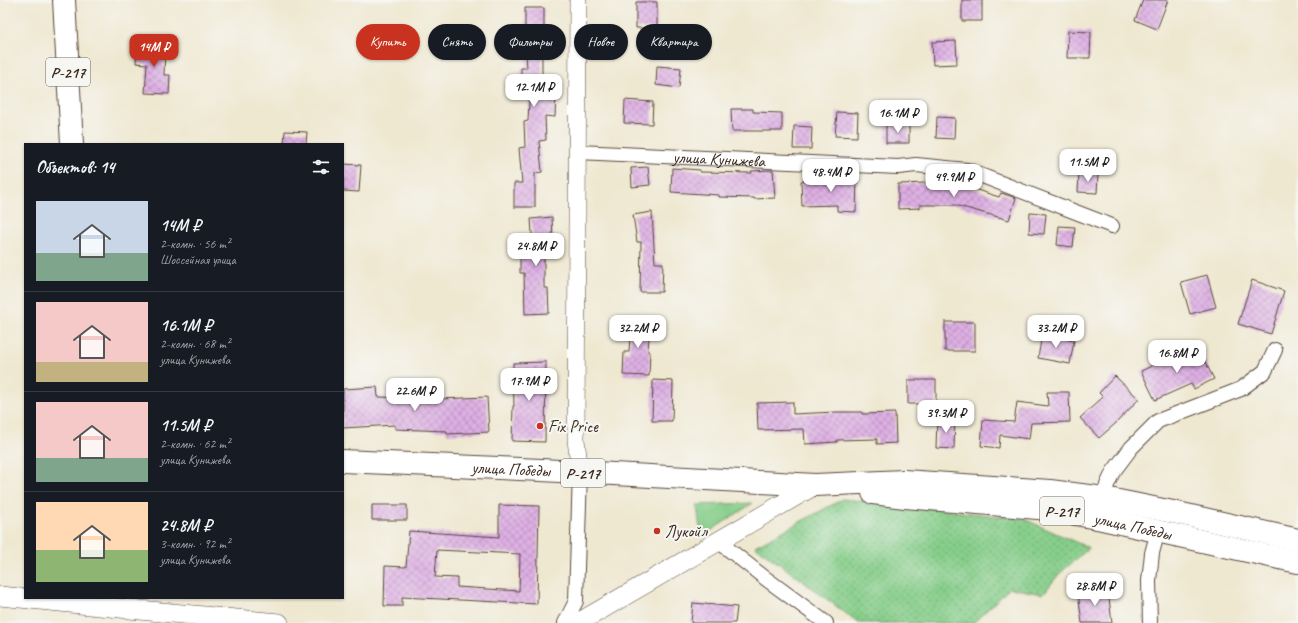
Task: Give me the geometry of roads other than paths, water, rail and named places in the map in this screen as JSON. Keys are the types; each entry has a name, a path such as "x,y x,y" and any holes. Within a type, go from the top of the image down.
{"highway":[{"name":"Р-217","path":"64,0 72,143"},
{"name":"улица Победы","path":"344,461 580,472 818,486 905,497 1049,509 1102,519 1298,562"},
{"name":"улица Победы","path":"818,486 904,481 1050,491 1104,498 1298,540"}],"main road":[{"path":"578,623 718,541 818,486"},
{"path":"0,596 24,599"},
{"path":"28,599 150,612 279,623"}],"street":[{"path":"565,623 576,601 580,472 576,440 578,0"},
{"name":"улица Кунижева","path":"578,152 898,167 916,165 967,170 1112,226"},
{"path":"1104,498 1107,485 1113,472 1131,448 1158,421 1241,389 1265,371 1275,350"},
{"path":"1150,623 1149,581 1152,554 1158,531"},
{"path":"718,541 826,623"}],"place":[{"name":"Fix Price","path":"540,426"},
{"name":"Лукойл","path":"657,531"}]}
